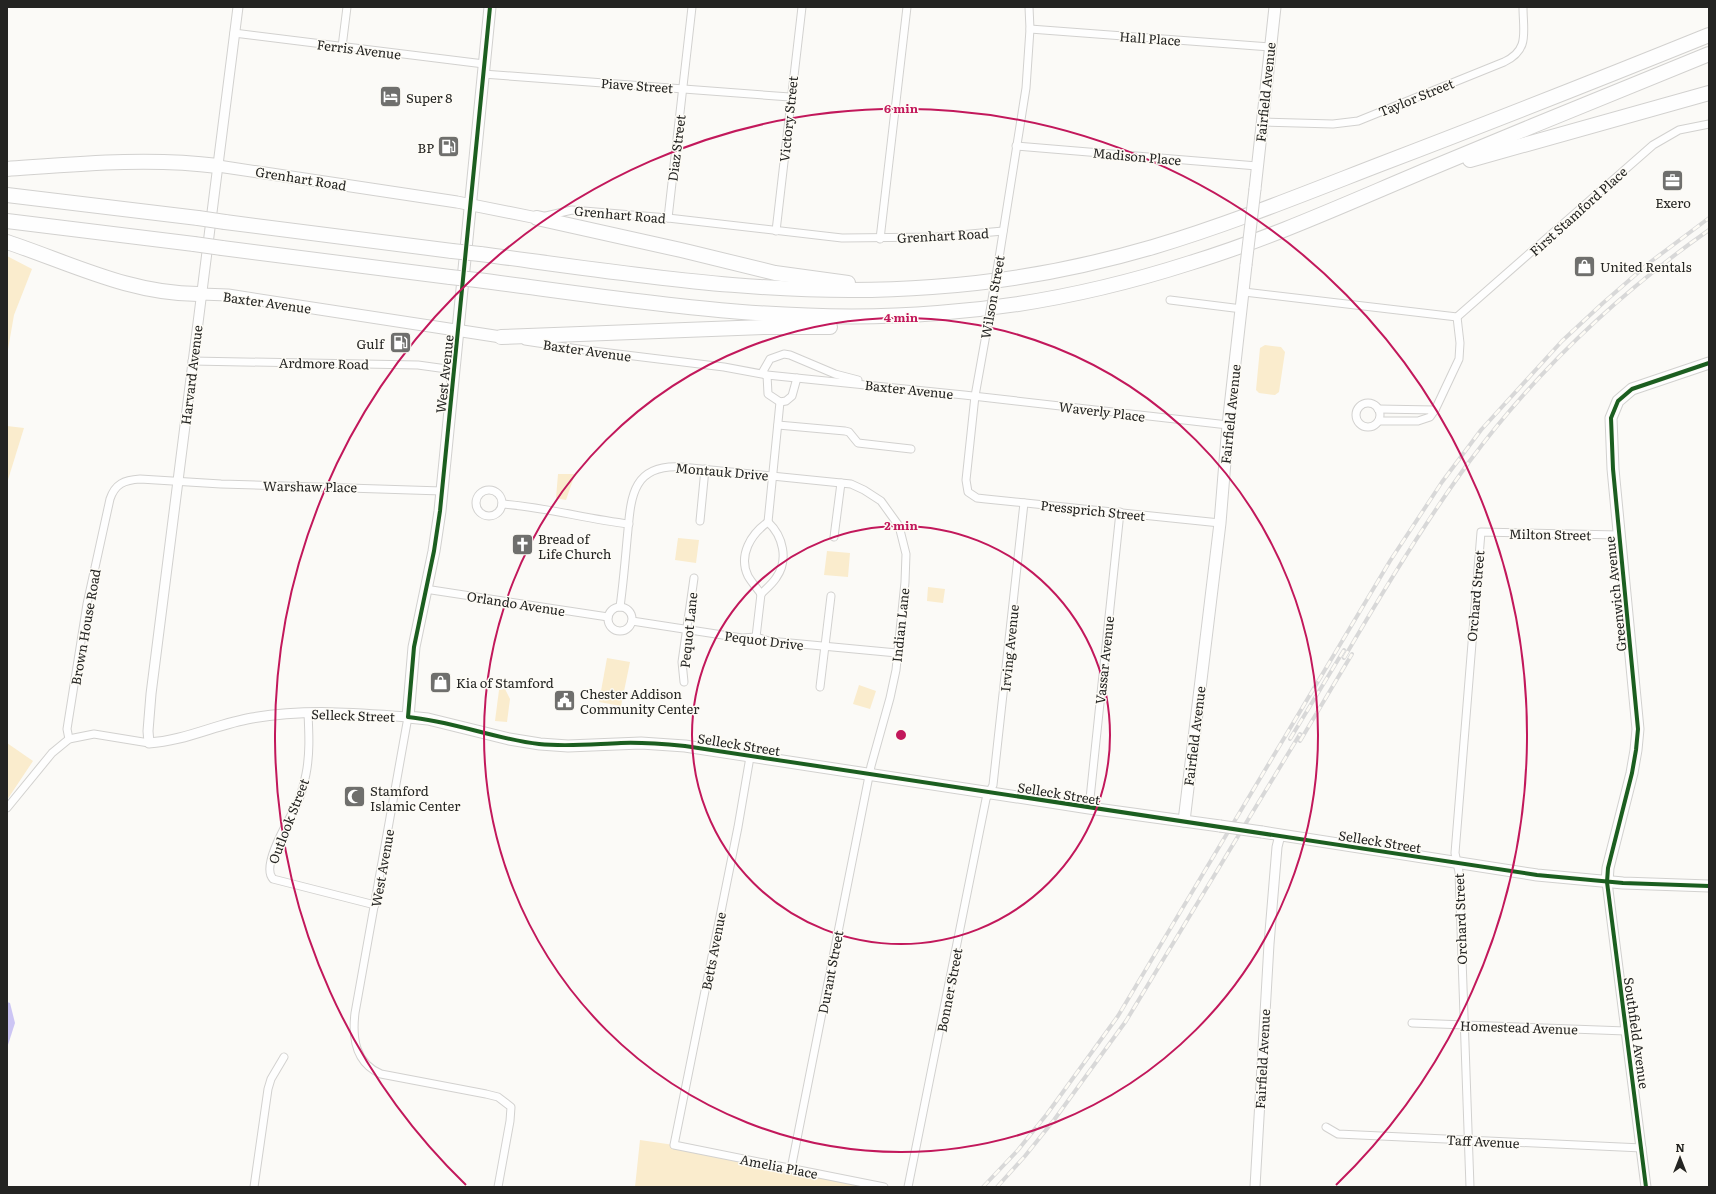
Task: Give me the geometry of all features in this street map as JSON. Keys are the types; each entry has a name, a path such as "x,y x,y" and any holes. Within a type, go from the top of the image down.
{"highway":[{"path":"7,195 746,287 810,291 904,289 967,284 1061,270 1121,256 1182,238 1308,192 1709,35"},
{"path":"501,337 745,328 829,327 1054,297 1160,272 1249,243 1709,54"},
{"path":"1397,182 1548,137 1709,93"},
{"path":"7,169 120,162 191,163 218,166"},
{"path":"537,218 776,273 904,289"},
{"path":"7,221 750,314 845,318 941,313"},
{"path":"7,242 122,283 181,294 201,294"}],"main road":[{"name":"West Avenue","path":"408,717 413,650 436,539 442,491 490,7"},
{"name":"Fairfield Avenue","path":"1184,821 1220,523 1228,425 1275,7"},
{"name":"Grenhart Road","path":"218,166 470,205 537,218"},
{"name":"Baxter Avenue","path":"201,294 228,295 501,337"},
{"name":"Greenwich Avenue","path":"1607,882 1608,868 1632,773 1638,737 1632,656 1619,535 1611,433 1612,418 1616,406 1624,394 1636,387 1709,363"},
{"name":"Selleck Street","path":"408,717 428,719 509,739 540,744 658,743 1537,874 1607,882 1709,886"}],"street":[{"name":"Harvard Avenue","path":"149,743 148,731 151,694 238,7"},
{"path":"342,47 347,7"},
{"name":"Diaz Street","path":"668,218 692,7"},
{"name":"Victory Street","path":"776,231 790,97 802,7"},
{"path":"880,238 907,7"},
{"name":"Wilson Street","path":"968,492 966,480 975,396 1026,88 1030,7"},
{"name":"Taylor Street","path":"1262,122 1333,124 1353,122 1514,58 1521,50 1523,40 1523,7"},
{"name":"Hall Place","path":"1030,28 1270,47"},
{"name":"Ferris Avenue","path":"234,34 342,47 484,69"},
{"name":"Piave Street","path":"484,69 790,97"},
{"name":"First Stamford Place","path":"1457,317 1653,144 1679,130 1709,124"},
{"name":"Madison Place","path":"1016,146 1257,166"},
{"name":"Grenhart Road","path":"537,218 572,210 668,218 842,238 936,237 1003,231"},
{"path":"1244,292 1457,317 1460,344 1459,359 1435,410 1430,417 1418,421 1379,421 1373,426 1365,427 1359,423 1356,416 1358,408 1365,404 1373,404 1378,409 1380,415 1379,421"},
{"path":"1170,300 1242,309"},
{"name":"Baxter Avenue","path":"501,337 574,349 764,374 975,396"},
{"path":"797,378 792,396 786,401 780,402 768,394 763,367 770,359 784,354 835,374 879,386"},
{"name":"Ardmore Road","path":"192,362 418,365 454,370"},
{"name":"Waverly Place","path":"975,396 1228,425"},
{"path":"761,594 748,575 745,557 751,538 768,522 780,402"},
{"path":"1378,409 1435,410"},
{"path":"778,425 845,431 849,432 858,443 911,449"},
{"name":"Montauk Drive","path":"620,607 633,494 639,482 649,473 671,466 841,482 851,484 864,490"},
{"path":"700,521 705,469"},
{"name":"Brown House Road","path":"69,739 67,729 86,613 113,492 120,483 127,480 178,482"},
{"name":"Warshaw Place","path":"178,482 442,491"},
{"path":"834,537 841,482"},
{"name":"Indian Lane","path":"864,490 880,501 894,517 899,526 905,544 905,577 897,653 890,698 870,774"},
{"name":"Pressprich Street","path":"968,492 977,498 1220,523"},
{"name":"Irving Avenue","path":"989,792 993,785 1005,686 1024,503"},
{"path":"502,504 555,510 601,520 629,524"},
{"name":"Vassar Avenue","path":"1089,808 1120,512"},
{"path":"756,637 761,594 776,579 783,559 781,541 774,527 768,522"},
{"name":"Milton Street","path":"1481,532 1619,535"},
{"name":"Orchard Street","path":"1470,1187 1459,872 1455,853 1481,532"},
{"name":"Pequot Lane","path":"684,682 682,662 694,578"},
{"name":"Orlando Avenue","path":"425,589 608,618"},
{"path":"820,687 831,596"},
{"path":"620,607 629,612 632,621 626,630 615,631 611,628 608,618 610,612 620,607"},
{"name":"Pequot Drive","path":"632,621 742,638 756,637 769,641 897,653"},
{"name":"Selleck Street","path":"69,739 94,734 149,743 173,740 255,718 308,713 345,712 408,717"},
{"name":"Outlook Street","path":"308,713 310,747 306,774 297,803 283,827 272,858 269,872 273,879 375,905"},
{"name":"West Avenue","path":"408,717 354,1023 354,1037 358,1052 366,1066 381,1074 498,1097 511,1107 510,1121 498,1187"},
{"path":"7,808 52,753 69,739"},
{"name":"Betts Avenue","path":"674,1145 738,827 750,757"},
{"name":"Durant Street","path":"791,1169 870,774"},
{"name":"Bonner Street","path":"908,1187 986,799 989,792"},
{"name":"Fairfield Avenue","path":"1255,1187 1269,944 1277,847 1280,835"},
{"name":"Southfield Avenue","path":"1607,882 1646,1187"},
{"name":"Homestead Avenue","path":"1412,1023 1626,1031"},
{"path":"254,1187 268,1089 271,1079 284,1057"},
{"name":"Taff Avenue","path":"1326,1127 1338,1134 1642,1148"},
{"name":"Amelia Place","path":"674,1145 884,1187"}],"shaded area":[{"path":"7,256 32,269 14,315 7,355"},
{"path":"1265,345 1281,347 1285,352 1279,392 1275,395 1259,393 1256,390 1260,348"},
{"path":"7,426 24,428 7,483"},
{"path":"558,474 575,474 566,500 556,498"},
{"path":"678,538 699,540 696,563 675,560"},
{"path":"827,551 850,553 848,577 824,575"},
{"path":"928,587 945,589 943,603 927,601"},
{"path":"607,658 630,662 621,706 599,702"},
{"path":"859,685 876,691 870,709 853,704"},
{"path":"505,689 510,699 507,722 495,721 499,690"},
{"path":"7,743 33,761 7,800"},
{"path":"7,1002 10,1003 15,1023 7,1048"},
{"path":"640,1140 674,1145 884,1187 635,1187"}],"railway":[{"path":"983,1187 1018,1150 1047,1114 1118,1016 1390,561 1442,482 1481,430 1562,341 1649,263 1709,218"},
{"path":"1344,658 1389,583 1436,510 1469,462 1522,397 1550,366 1610,308 1642,281 1709,230"},
{"path":"1290,739 1344,650"},
{"path":"1300,741 1352,654"},
{"path":"997,1187 1025,1156 1054,1120 1126,1021 1300,734"}],"cycle path":[{"path":"490,7 440,511 434,551 414,647 408,717 441,722 523,742 539,744 570,745 637,743 685,746 1537,875 1623,883 1709,886"},
{"path":"1646,1187 1607,882 1608,868 1632,773 1638,729 1613,469 1611,418 1618,401 1632,389 1709,363"}],"place":[{"name":"Super 8","path":"391,97"},
{"name":"BP","path":"449,147"},
{"name":"Exero","path":"1673,180"},
{"name":"United Rentals","path":"1584,266"},
{"name":"Gulf","path":"400,343"},
{"name":"Bread of Life Church","path":"522,545"},
{"name":"Kia of Stamford","path":"441,682"},
{"name":"Chester Addison Community Center","path":"565,700"},
{"name":"Stamford Islamic Center","path":"355,797"}]}
